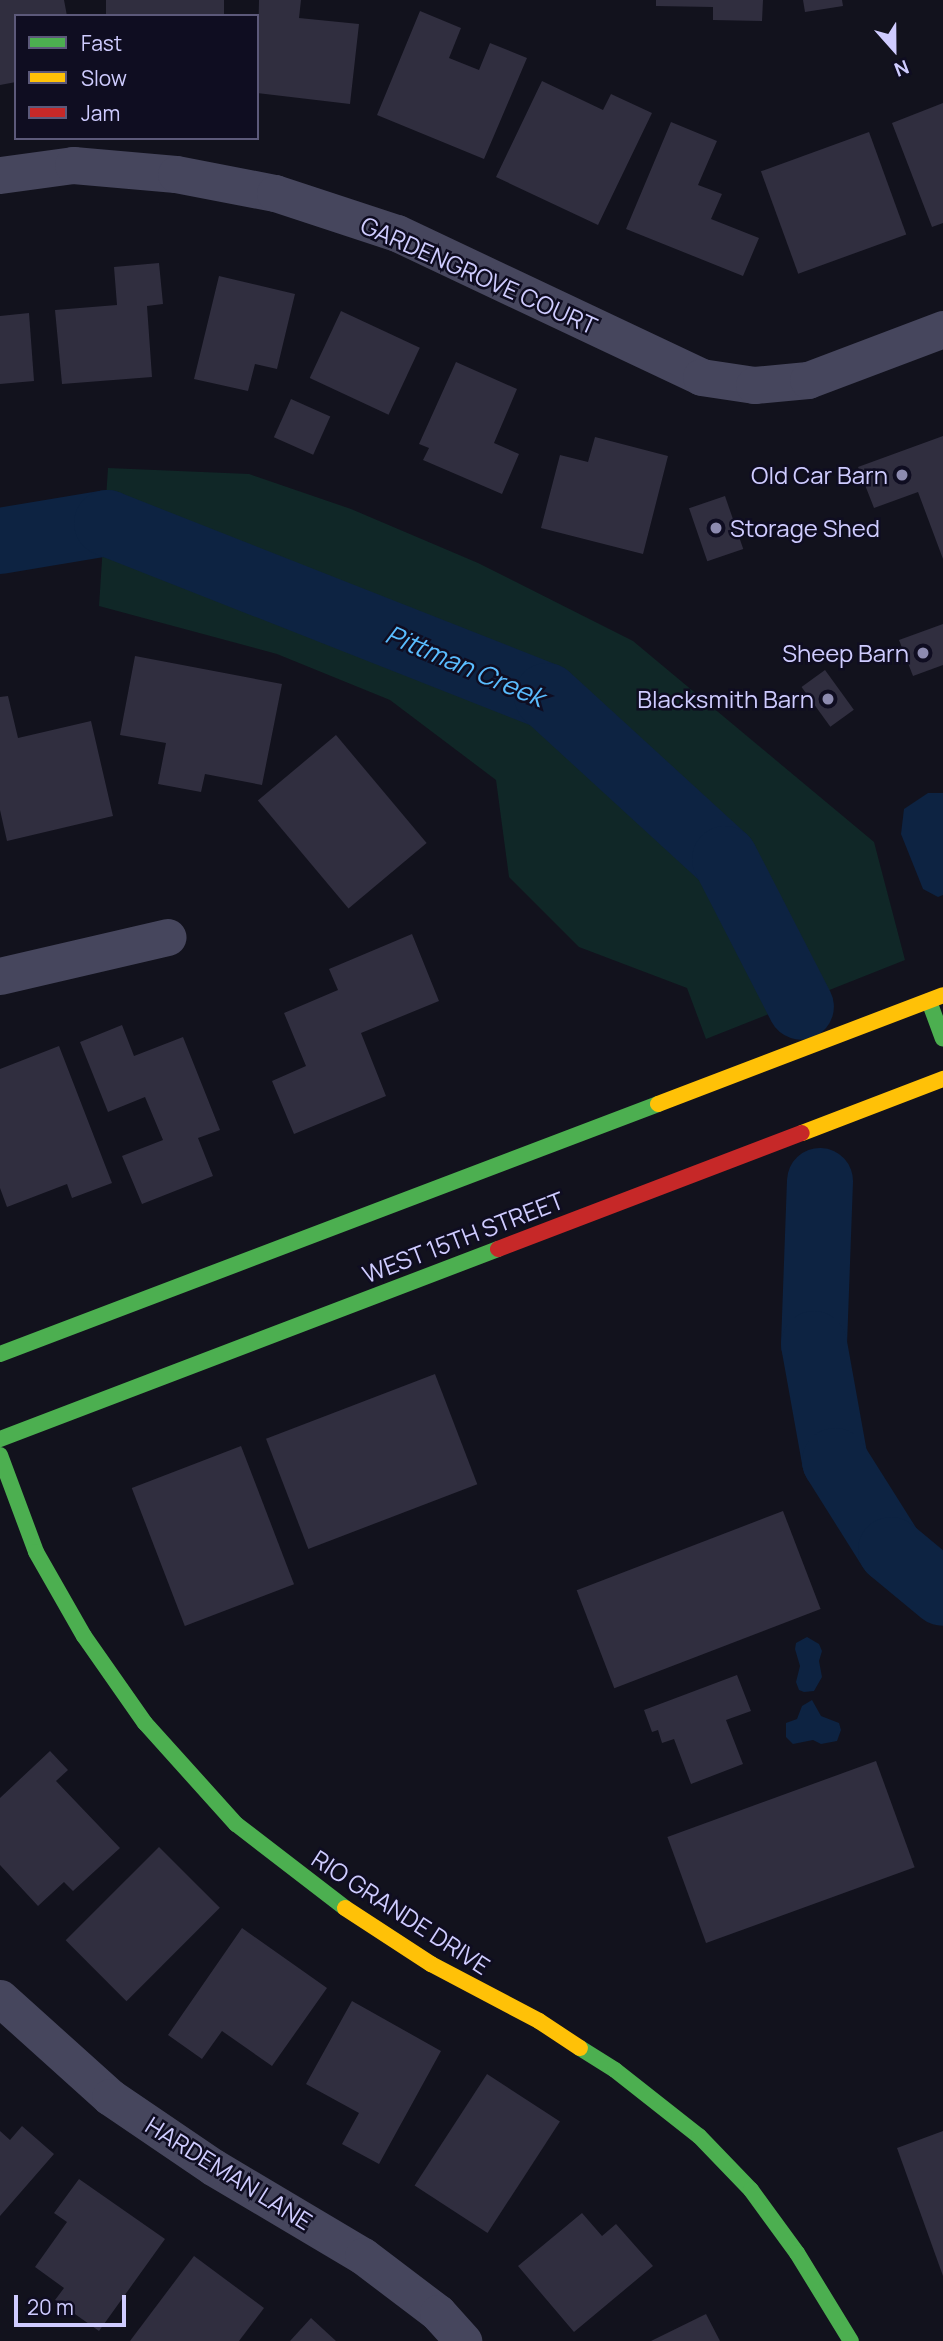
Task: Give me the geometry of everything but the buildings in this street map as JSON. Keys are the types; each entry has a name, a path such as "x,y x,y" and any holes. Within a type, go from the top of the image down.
{"main road":[{"path":"0,1354 936,998 943,1039"},
{"name":"WEST 15TH STREET","path":"0,1439 943,1079"},
{"name":"RIO GRANDE DRIVE","path":"0,1455 36,1552 84,1636 145,1723 236,1824 329,1898 431,1964 539,2021 615,2070 699,2136 751,2190 797,2253 851,2341"}],"street":[{"name":"GARDENGROVE COURT","path":"0,175 73,165 176,174 275,193 397,233 701,377 754,385 808,380 943,329"},
{"path":"0,976 168,937"},
{"name":"HARDEMAN LANE","path":"0,1998 110,2097 213,2167 363,2256 438,2313 463,2341"}],"green space":[{"path":"108,468 249,474 351,509 478,563 633,641 874,842 905,960 706,1039 687,988 579,947 509,877 496,780 390,700 277,654 99,606"}],"water":[{"path":"928,793 943,793 943,895 938,897 923,889 901,834 904,809"},
{"path":"807,1637 819,1644 822,1651 819,1661 822,1677 814,1691 804,1692 799,1690 796,1682 800,1666 795,1649 796,1643"},
{"path":"812,1700 821,1716 839,1723 841,1730 837,1741 821,1744 813,1740 793,1744 786,1737 786,1723 797,1719 802,1706"}],"waterway":[{"name":"Pittman Creek","path":"0,541 107,523 547,696 725,859 801,1007"},
{"name":"Pittman Creek","path":"820,1181 814,1344 835,1461 891,1550 943,1593"}],"traffic: fast":[{"path":"929,1001 943,1039"},
{"path":"0,1354 658,1104"},
{"path":"0,1439 498,1249"},
{"path":"0,1455 36,1552 84,1636 145,1723 236,1824 345,1908"},
{"path":"580,2048 615,2070 699,2136 751,2190 797,2253 851,2341"}],"traffic: slow":[{"path":"658,1104 943,995"},
{"path":"802,1133 943,1079"},
{"path":"345,1908 431,1964 539,2021 580,2048"}],"traffic: jam":[{"path":"498,1249 802,1133"}],"place":[{"name":"Old Car Barn","path":"902,475"},
{"name":"Storage Shed","path":"716,528"},
{"name":"Sheep Barn","path":"923,653"},
{"name":"Blacksmith Barn","path":"828,699"}]}
